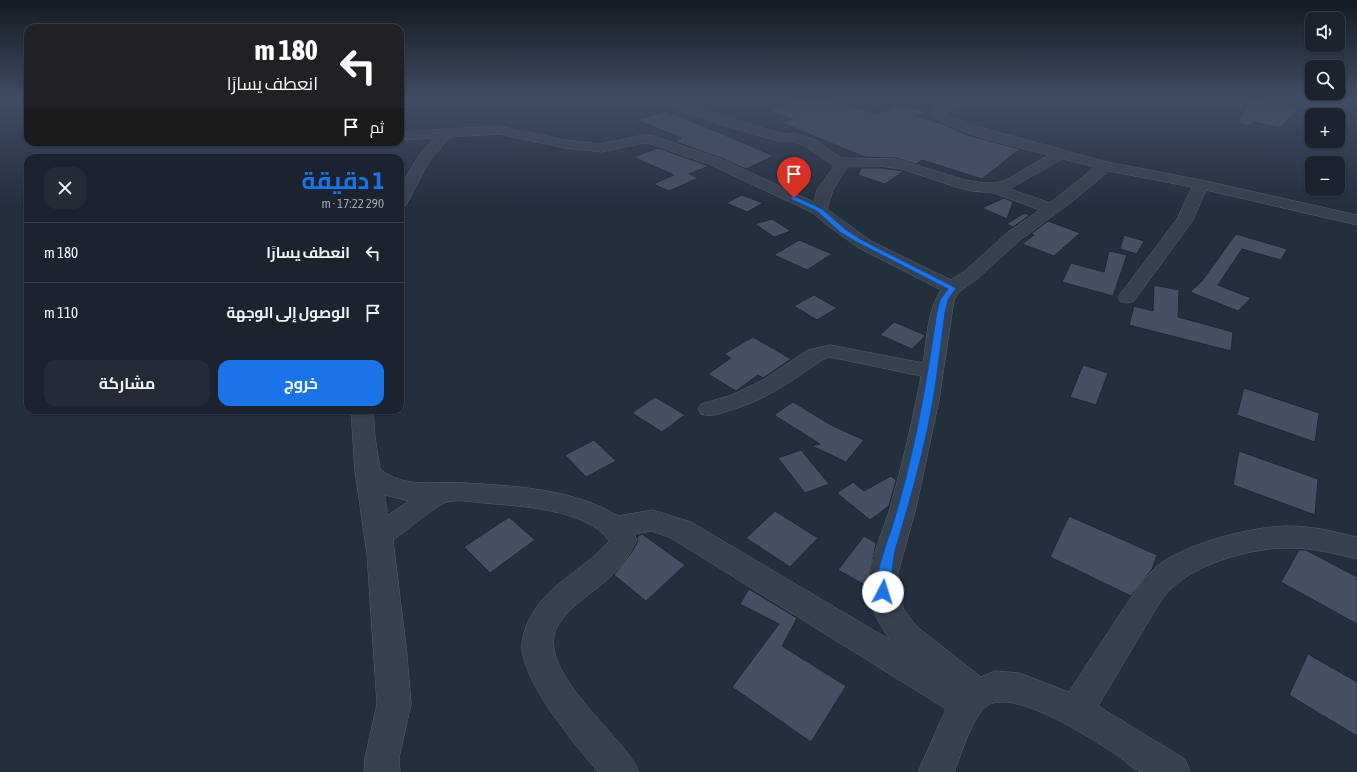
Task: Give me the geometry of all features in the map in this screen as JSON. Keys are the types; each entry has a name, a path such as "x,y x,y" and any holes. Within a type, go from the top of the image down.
{"street":[{"path":"404,136 422,135"},
{"path":"404,195 424,158 444,135"},
{"path":"522,135 566,144 601,148 644,139 653,140 716,162 819,210 842,230 858,240 952,288"},
{"path":"773,135 783,138 792,137 810,143 840,162 893,162 972,185 996,188 1052,209"},
{"path":"992,135 1106,166 1201,184 1357,220"},
{"path":"996,188 1018,178 1054,156 1063,154"},
{"path":"819,210 825,190 841,169 842,165 840,162"},
{"path":"972,698 946,667 905,636 891,616 883,592 887,559 913,469 928,400 944,300 952,288 971,275 1014,236 1052,209 1106,166"},
{"path":"1127,297 1185,220 1201,184"},
{"path":"709,409 740,400 771,385 815,355 830,351 932,372"},
{"path":"362,414 367,471 378,536 391,647 394,704 382,758 382,772"},
{"path":"367,471 374,478 400,490 494,494 570,506 596,515 615,527 621,533 623,540 618,550 610,560 556,603 546,616 540,630 538,649 543,666 559,693 621,772"},
{"path":"378,536 442,492"},
{"path":"615,527 653,520 681,530 972,698"},
{"path":"1076,711 1148,596 1162,579 1178,568 1232,546 1262,539 1289,537 1315,539 1357,548"},
{"path":"936,772 972,698 993,687 1017,688 1048,697 1076,711 1172,772"}],"building":[{"path":"675,135 725,135 774,156 746,169 674,141 682,138"},
{"path":"811,135 967,135 1020,149 982,179 922,160 916,164 896,158 865,157"},
{"path":"658,148 709,166 689,174 698,178 669,191 653,184 674,175 633,157"},
{"path":"861,168 880,168 904,171 885,184 858,175"},
{"path":"742,195 763,203 747,212 726,203"},
{"path":"1004,198 1013,202 1007,219 982,208"},
{"path":"1024,213 1030,215 1013,227 1007,224"},
{"path":"772,219 791,231 774,237 755,224"},
{"path":"1048,221 1080,233 1054,256 1022,244 1034,235 1031,234"},
{"path":"1236,234 1287,249 1281,260 1242,249 1218,285 1251,298 1238,311 1190,292 1202,281"},
{"path":"1124,235 1144,241 1137,254 1120,249"},
{"path":"799,240 832,254 807,270 774,255"},
{"path":"1109,251 1127,255 1113,296 1062,282 1071,263 1104,272"},
{"path":"1154,285 1179,290 1178,317 1233,332 1231,351 1129,325 1134,306 1153,311"},
{"path":"814,295 837,308 817,320 794,306"},
{"path":"894,322 925,336 912,349 880,335"},
{"path":"753,337 791,359 763,378 758,375 736,391 708,374 731,358 724,354"},
{"path":"1083,365 1108,373 1096,405 1070,397"},
{"path":"1244,388 1319,413 1315,442 1237,415"},
{"path":"655,397 685,415 662,432 632,413"},
{"path":"793,402 831,425 864,440 846,462 812,446 820,444 774,415"},
{"path":"594,440 616,461 586,477 565,455"},
{"path":"801,450 829,484 805,493 778,458"},
{"path":"1239,451 1318,479 1315,515 1233,485"},
{"path":"891,476 896,480 889,506 870,520 837,493 853,482 864,491"},
{"path":"775,511 818,538 790,567 746,538"},
{"path":"1069,516 1157,555 1152,569 1131,596 1050,557"},
{"path":"509,517 535,540 490,573 464,547"},
{"path":"642,534 685,565 646,601 614,575 632,552 638,541 637,537"},
{"path":"864,536 876,543 868,582 865,585 838,570"},
{"path":"1299,550 1306,550 1357,577 1357,624 1281,582"},
{"path":"749,589 797,618 782,646 846,686 811,742 732,687 779,624 740,604"},
{"path":"1308,654 1357,682 1357,736 1289,695"}],"route":[{"path":"794,198 819,210 842,230 858,240 888,257 952,288 944,300 941,312 928,400 913,469 884,573 883,592"}]}
